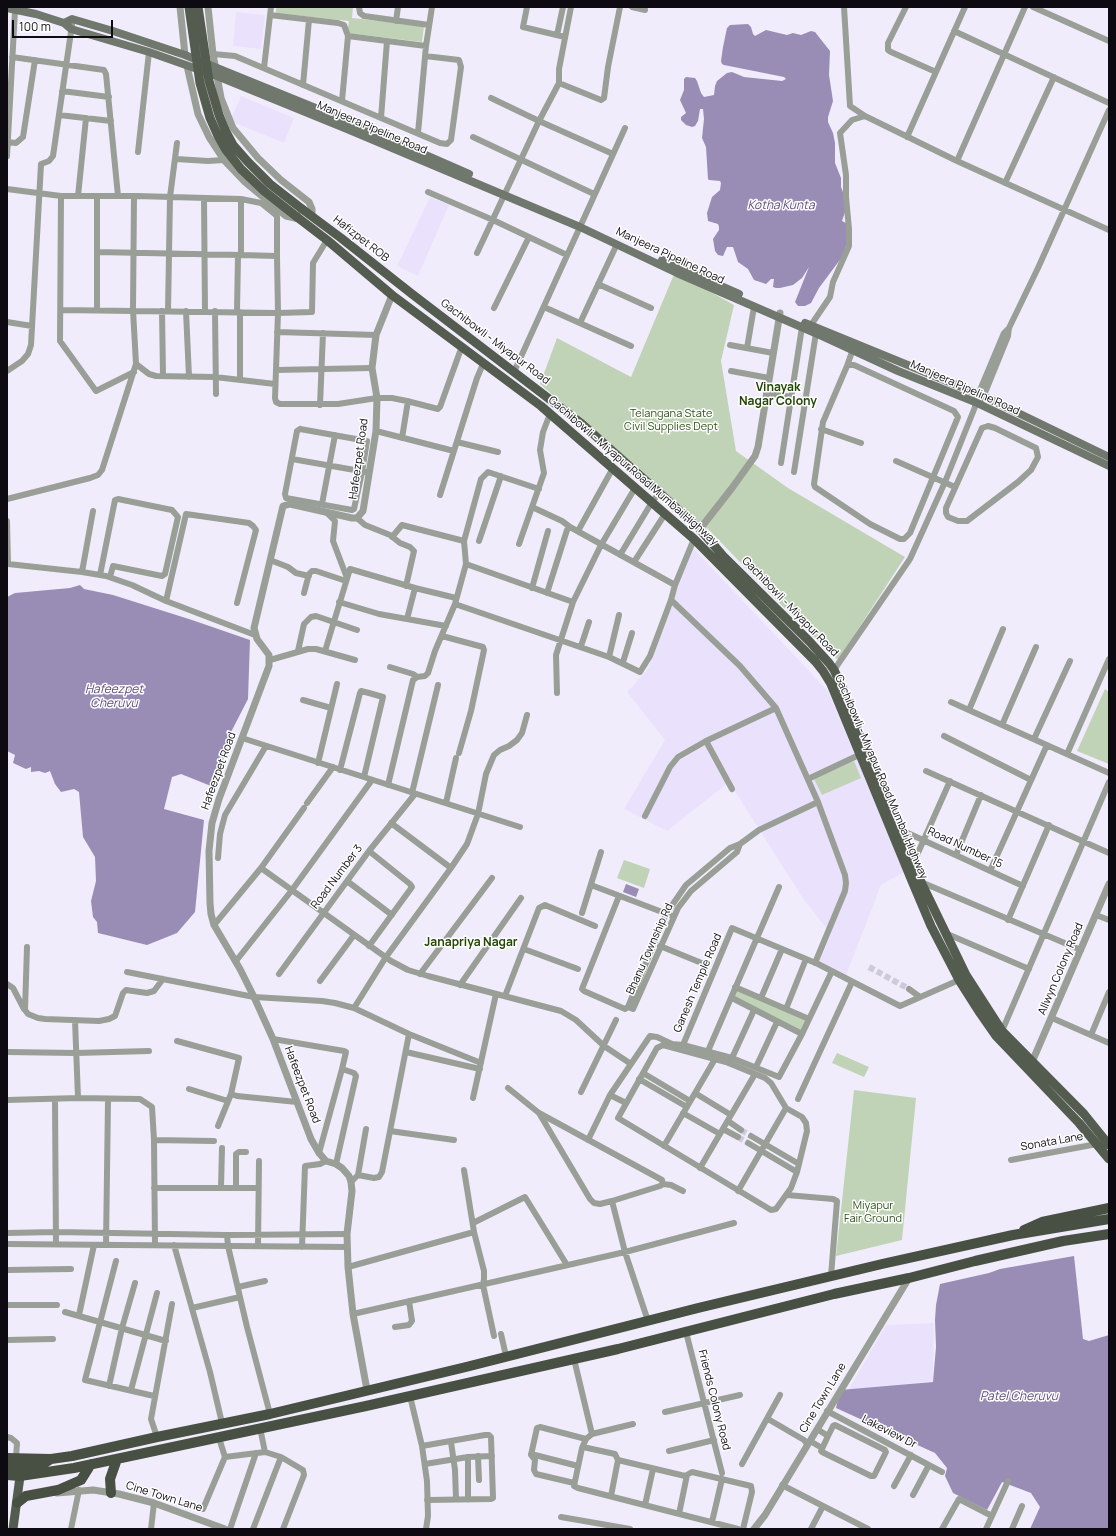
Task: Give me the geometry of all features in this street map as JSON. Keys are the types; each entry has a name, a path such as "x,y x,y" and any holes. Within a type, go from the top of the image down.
{"highway":[{"path":"1014,1235 1042,1222 1109,1208"},
{"path":"9,1469 187,1430 326,1402 367,1390 831,1276 1014,1235 1109,1219"},
{"path":"9,1469 20,1472 74,1468 191,1444 574,1359 834,1294 909,1278 981,1259 1063,1241 1109,1234"},
{"path":"187,1430 191,1444"},
{"path":"172,1434 175,1447"},
{"path":"20,1472 38,1467 51,1459"},
{"path":"111,1493 110,1479 117,1459"},
{"path":"17,1503 26,1496 48,1493 81,1480 92,1464"}],"main road":[{"path":"189,7 200,83 210,118 218,136 226,150 264,191 300,215"},
{"path":"198,7 209,81 219,115 226,132 233,145 248,162 300,215"},
{"path":"11,9 33,11 64,23 71,29"},
{"name":"Manjeera Pipeline Road","path":"72,19 185,55 231,73 330,118 674,266 780,315 802,327 853,349 981,396 1109,457"},
{"path":"64,23 72,19"},
{"name":"Manjeera Pipeline Road","path":"71,29 149,52 330,118"},
{"name":"Hafizpet ROB","path":"300,215 312,217 395,281"},
{"name":"Gachibowli - Miyapur Road Mumbai Highway","path":"300,215 392,295 541,406 731,570 823,671 830,684 932,926 959,980 996,1036 1079,1123 1109,1159"},
{"name":"Manjeera Pipeline Road","path":"581,225 677,273 754,307 811,325 888,361 898,371 977,405 1109,466"},
{"name":"Gachibowli - Miyapur Road","path":"395,281 582,424 700,528 731,570 809,641 834,670 913,864 944,933 966,975 1002,1031 1084,1114 1109,1145"},
{"path":"13,1529 20,1472"}],"street":[{"path":"180,7 185,55"},
{"path":"208,7 213,54 221,98 233,128 258,158 281,180 309,202 312,209 312,217"},
{"path":"264,68 270,7"},
{"path":"359,7 360,14 364,16 429,25"},
{"path":"396,21 398,7"},
{"path":"418,133 426,46 432,7"},
{"path":"527,7 523,27 565,37"},
{"path":"557,35 563,7"},
{"path":"477,253 539,121 559,83 559,69 571,7"},
{"path":"559,83 601,100 604,98 608,67 620,7"},
{"path":"632,7 644,10"},
{"path":"844,7 850,106 865,116 957,161 1109,230"},
{"path":"906,7 888,43 888,50 936,72"},
{"path":"907,137 965,7"},
{"path":"957,161 1025,7"},
{"path":"1033,7 1109,41"},
{"path":"7,156 11,54 11,9"},
{"path":"270,15 344,25 348,36 342,101"},
{"path":"7,371 22,361 28,354 31,345 41,164 49,161 53,156 72,19"},
{"path":"303,85 309,20"},
{"path":"558,27 567,29"},
{"path":"954,31 1109,103"},
{"path":"348,36 426,46"},
{"path":"381,118 387,41"},
{"path":"138,152 149,52"},
{"path":"11,54 35,60 104,70 106,74 109,97 118,196"},
{"path":"213,54 235,56 381,118 447,144 451,140 461,67 459,60 425,56"},
{"path":"7,142 16,143 23,137 35,60"},
{"path":"187,66 198,114 209,138 224,160 245,182 286,216 300,215"},
{"path":"1005,183 1054,77"},
{"path":"62,92 109,97"},
{"path":"491,98 613,154"},
{"path":"834,670 910,559 945,482 981,396 1004,333 1009,328 1065,210 1109,110"},
{"path":"58,115 111,121"},
{"path":"811,325 830,297 833,282 848,246 849,229 846,197 846,175 840,133 852,120 865,116"},
{"path":"78,196 86,118"},
{"path":"514,372 625,128"},
{"path":"474,137 594,194"},
{"path":"163,376 169,254 170,197 177,143"},
{"path":"176,159 208,161 224,160"},
{"path":"7,189 61,196 134,196 241,199 261,203 277,216 278,313 274,398 276,402 280,404 320,405 338,404 377,398 392,398 435,409 440,407 462,346"},
{"path":"428,192 493,220 567,255"},
{"path":"61,196 60,340 96,391 134,372"},
{"path":"97,196 97,310"},
{"path":"7,500 98,475 102,470 136,364 133,310 134,196"},
{"path":"204,198 204,311"},
{"path":"240,379 238,312 241,199"},
{"path":"494,308 529,237"},
{"path":"61,310 278,313 312,312 313,263 327,240"},
{"path":"580,323 617,244"},
{"path":"97,252 277,256"},
{"path":"598,284 651,308"},
{"name":"Hafeezpet Road","path":"357,518 360,516 364,508 366,472 376,431 377,398 372,368 376,335 392,295"},
{"path":"544,307 631,346"},
{"path":"747,348 754,307"},
{"path":"186,311 189,377"},
{"path":"214,311 216,394"},
{"path":"700,528 732,488 754,456 758,447 780,315"},
{"path":"7,322 32,326"},
{"path":"781,463 802,327"},
{"path":"277,332 376,335"},
{"path":"320,405 322,333"},
{"path":"794,472 816,333"},
{"path":"730,345 773,353"},
{"path":"847,366 854,365 954,411 957,414 958,420 934,477 910,532 904,539 900,539 870,524 815,487 814,481 821,428 853,349"},
{"path":"136,364 149,374 163,376 215,377 275,384"},
{"path":"440,495 477,378 484,364"},
{"path":"276,370 372,368"},
{"path":"731,371 769,378"},
{"path":"766,393 791,397"},
{"path":"402,438 408,401"},
{"path":"519,544 544,473 540,450 543,432 550,414"},
{"path":"984,427 995,428 1036,448 1038,457 1031,470 967,521 958,521 948,517 946,513 955,487 982,428 984,427"},
{"path":"821,428 861,443"},
{"path":"355,507 366,472 367,441 298,430 285,494 286,498 352,510 355,507 364,508"},
{"path":"376,431 454,451"},
{"path":"322,504 335,435"},
{"path":"457,442 498,452"},
{"path":"292,459 366,472"},
{"path":"896,461 955,487"},
{"path":"578,531 613,468"},
{"path":"388,785 413,680 417,677 427,675 456,601 466,564 464,541 481,479 488,472 539,489"},
{"path":"479,541 501,476"},
{"path":"557,693 556,655 573,602 601,545 635,488"},
{"path":"620,555 659,493"},
{"path":"100,575 115,500 118,499 172,510 178,517 165,574 162,576 113,566 110,577"},
{"path":"355,660 325,651 308,649 270,660 269,655 255,635 254,628 283,506 290,504 327,513 357,518 365,525 410,547 414,551 406,586"},
{"path":"532,507 675,585"},
{"path":"82,572 93,511"},
{"path":"327,513 335,521 333,541 346,580"},
{"path":"166,601 186,514 249,523 256,530 237,603"},
{"path":"634,562 665,514"},
{"path":"7,521 7,571"},
{"path":"392,537 402,525 464,541"},
{"path":"547,593 567,530 570,527"},
{"path":"532,588 548,531"},
{"path":"325,651 350,569 456,601 623,662 640,672 650,656 671,600 675,585 694,539"},
{"path":"270,560 296,572 309,576"},
{"path":"8,564 82,572 110,577 132,585 166,601 255,635"},
{"path":"466,564 573,602"},
{"path":"304,593 312,571 346,580"},
{"path":"407,619 415,588"},
{"path":"671,600 740,666 776,708 818,802 845,875 846,883 815,963"},
{"path":"339,602 379,614 446,626"},
{"path":"609,657 619,615"},
{"path":"298,651 304,624 311,617 316,616 357,630"},
{"path":"581,646 589,622"},
{"path":"969,710 1003,629"},
{"path":"623,662 632,633"},
{"path":"442,636 483,647 484,650 471,711 446,803"},
{"path":"1002,725 1036,647"},
{"path":"1067,754 1109,659"},
{"name":"Hafeezpet Road","path":"270,660 228,774 212,823 209,851 211,914 214,925 236,962 273,1039 311,1139 319,1153 326,1160 336,1164 345,1172 351,1182"},
{"path":"1034,739 1070,661"},
{"path":"390,667 413,674 417,677"},
{"path":"318,762 337,684"},
{"path":"414,793 438,685"},
{"path":"340,770 361,691 383,697 364,777"},
{"path":"303,700 331,708"},
{"path":"951,702 1109,773"},
{"path":"645,816 670,767 678,757 706,741 776,708"},
{"path":"354,1008 386,957 467,844 478,814 486,774 494,754 517,740 522,733 527,715"},
{"path":"944,736 1031,780"},
{"path":"242,738 520,827"},
{"path":"706,741 732,789"},
{"path":"990,871 1047,745"},
{"path":"218,858 220,834 225,815 266,746"},
{"path":"808,779 859,755"},
{"path":"214,925 261,868 333,767"},
{"path":"926,771 1109,853"},
{"path":"236,962 292,890 372,780"},
{"path":"913,864 950,781"},
{"path":"1002,1031 1109,782"},
{"name":"Road Number 3","path":"279,974 323,912 414,793"},
{"path":"956,855 981,795"},
{"name":"Bhanu Township Rd","path":"628,1007 666,914 686,885 730,848 740,844 759,830 818,802"},
{"path":"391,823 451,868"},
{"path":"1008,920 1049,825"},
{"name":"Road Number 15","path":"899,829 1023,886"},
{"name":"Bhanu Township Rd","path":"619,896 582,989 625,1009 628,1007 633,1009 673,916 691,891 737,852 740,844"},
{"path":"369,851 412,887 369,946"},
{"path":"582,913 601,852"},
{"path":"261,868 369,946 408,970 561,1012 576,1020 604,1045 631,1064"},
{"path":"420,974 492,878"},
{"path":"347,881 392,915"},
{"path":"921,882 1081,950"},
{"name":"Allwyn Colony Road","path":"1032,1062 1109,884"},
{"name":"Bhanu Township Rd","path":"591,885 666,914"},
{"path":"708,1051 780,887"},
{"path":"460,985 521,898"},
{"path":"505,996 539,908 545,905 595,926"},
{"path":"666,914 673,916"},
{"path":"1096,915 1109,920"},
{"name":"Ganesh Temple Road","path":"683,1045 732,928 757,939"},
{"path":"944,933 1028,968"},
{"path":"320,981 354,935"},
{"path":"757,939 815,963 900,1006 959,980"},
{"path":"660,946 704,964"},
{"path":"25,1010 27,948"},
{"path":"524,949 578,969"},
{"path":"761,998 782,950"},
{"path":"786,1009 806,959"},
{"path":"588,1140 610,1095 650,1036 657,1037 672,1044 683,1045 732,1058 779,1077 809,1020 832,971"},
{"path":"127,972 254,997 322,1001 354,1008 480,1066"},
{"path":"7,984 12,988 28,1014 45,1019 99,1021 115,1016 123,993 126,990 147,993 154,991 163,979"},
{"path":"798,1099 852,982"},
{"path":"735,987 809,1020"},
{"path":"909,989 920,997"},
{"path":"1091,1035 1107,1001 1109,992"},
{"path":"473,1098 496,994"},
{"path":"732,998 802,1034"},
{"path":"732,1058 754,1010"},
{"path":"1052,1018 1109,1043"},
{"path":"75,1020 78,1098"},
{"path":"581,1092 616,1020"},
{"path":"756,1067 777,1022"},
{"path":"358,1176 374,1178 379,1177 382,1172 409,1034"},
{"path":"273,1039 344,1050 346,1055 319,1153"},
{"path":"177,1041 239,1058 231,1094 218,1126"},
{"path":"660,1046 715,1059 765,1078 771,1083 786,1108 802,1117 806,1124 807,1131 797,1172 787,1195 776,1210 773,1211 738,1191 618,1118 657,1048 660,1046"},
{"path":"7,1052 76,1053 149,1051"},
{"path":"406,1052 480,1066"},
{"path":"664,1146 715,1059"},
{"path":"336,1164 356,1076 354,1073 342,1069"},
{"path":"643,1073 689,1104"},
{"path":"700,1168 755,1074"},
{"path":"639,1079 689,1104"},
{"path":"508,1088 539,1113 662,1180 663,1184"},
{"path":"189,1089 228,1101"},
{"path":"695,1093 731,1115"},
{"path":"231,1094 236,1096 297,1102"},
{"path":"610,1095 626,1103"},
{"path":"7,1100 78,1098 108,1100 140,1099 152,1107 154,1140 155,1245"},
{"path":"55,1099 56,1244"},
{"path":"106,1245 108,1100"},
{"path":"738,1191 786,1108"},
{"path":"539,1113 590,1199 594,1203 600,1204 612,1201 663,1184 671,1185 683,1191"},
{"path":"683,1113 738,1137"},
{"path":"728,1121 742,1130"},
{"path":"366,1129 358,1176 351,1182 352,1191 347,1247 353,1314 367,1390"},
{"path":"390,1131 454,1140"},
{"path":"752,1136 799,1164"},
{"path":"154,1140 214,1141"},
{"path":"748,1143 797,1172"},
{"name":"Sonata Lane","path":"1011,1160 1096,1144"},
{"path":"221,1188 222,1148"},
{"path":"236,1188 236,1154 239,1152 246,1152"},
{"path":"302,1247 305,1166 320,1164 326,1160"},
{"path":"258,1246 259,1161"},
{"path":"464,1170 474,1232 484,1271 483,1285 506,1356"},
{"path":"154,1188 258,1188"},
{"path":"787,1195 833,1199 836,1201 837,1205 831,1276"},
{"path":"473,1223 525,1197 567,1265"},
{"path":"612,1201 625,1252 648,1321"},
{"path":"353,1314 625,1252 734,1223"},
{"path":"7,1233 56,1232 227,1236 347,1234"},
{"path":"348,1267 474,1232"},
{"path":"227,1236 240,1297 270,1414"},
{"path":"1093,1237 1109,1240"},
{"path":"7,1244 347,1247"},
{"path":"79,1315 94,1245"},
{"path":"174,1245 222,1423"},
{"path":"116,1261 85,1380 154,1396"},
{"path":"7,1270 71,1269"},
{"name":"Cine Town Lane","path":"754,1529 765,1515 909,1278"},
{"path":"238,1287 265,1281"},
{"path":"109,1386 122,1328 135,1283"},
{"path":"131,1390 157,1292"},
{"path":"192,1308 240,1297"},
{"path":"395,1327 409,1325 412,1321 409,1302"},
{"path":"7,1304 57,1305"},
{"path":"157,1437 151,1419 172,1304"},
{"path":"65,1312 146,1334 166,1341"},
{"name":"Friends Colony Road","path":"686,1332 705,1403 722,1476"},
{"path":"7,1340 53,1339"},
{"path":"574,1359 592,1434"},
{"path":"665,1412 740,1395"},
{"path":"742,1464 780,1395"},
{"path":"410,1396 422,1446 428,1500 427,1529"},
{"name":"Lakeview Dr","path":"827,1411 942,1472"},
{"path":"768,1419 804,1440 822,1448"},
{"path":"633,1424 592,1434 586,1439 574,1486 738,1529"},
{"path":"835,1425 885,1450 886,1452 872,1477 822,1452 822,1448 828,1436 835,1425"},
{"path":"260,1428 265,1452"},
{"path":"574,1483 536,1474 534,1470 535,1460 531,1457 531,1454 537,1428 586,1439"},
{"path":"817,1429 828,1436"},
{"path":"422,1446 489,1435 491,1437 493,1498 489,1500 428,1500"},
{"path":"7,1437 17,1442 9,1469"},
{"path":"203,1509 225,1457 219,1438"},
{"path":"669,1451 714,1440"},
{"path":"451,1442 454,1459 456,1499"},
{"path":"583,1447 615,1454 618,1460 611,1496"},
{"path":"225,1457 265,1452 281,1457 303,1470 304,1475 283,1529"},
{"path":"230,1529 256,1453"},
{"path":"531,1454 578,1466"},
{"path":"894,1486 911,1455"},
{"path":"478,1456 479,1480"},
{"path":"424,1464 468,1457 492,1456"},
{"path":"253,1529 281,1457"},
{"path":"468,1457 468,1500"},
{"path":"618,1460 685,1476 690,1472 722,1476 751,1486 752,1488 743,1529"},
{"path":"913,1495 929,1465"},
{"path":"645,1505 653,1469"},
{"path":"679,1514 688,1475"},
{"path":"712,1522 722,1476"},
{"path":"986,1529 1008,1481"},
{"path":"782,1485 864,1528"},
{"path":"72,1529 78,1490"},
{"name":"Cine Town Lane","path":"48,1493 78,1490 93,1490 111,1493 154,1503 224,1529"},
{"path":"942,1529 959,1499 992,1516"},
{"path":"151,1529 154,1503"},
{"path":"811,1529 823,1506"},
{"path":"1012,1529 1022,1506"},
{"path":"561,1517 630,1529"}],"shaded area":[{"path":"236,12 265,15 261,49 233,46"},
{"path":"241,96 294,118 284,143 230,121"},
{"path":"430,197 449,205 418,276 397,266"},
{"path":"691,546 828,691 904,872 881,885 845,978 818,964 831,934 804,900 729,782 667,831 624,809 665,740 627,692 648,669"},
{"path":"934,1323 933,1381 848,1391 886,1325"}],"green space":[{"path":"276,7 353,7 352,18 424,26 422,42 347,33 349,21 276,13"},
{"name":"Telangana State Civil Supplies Dept","path":"675,272 734,305 721,361 736,451 788,488 905,557 838,660 795,619 710,531 540,384 557,338 631,377"},
{"path":"1105,689 1109,692 1109,764 1077,751"},
{"path":"854,761 861,778 822,795 814,779"},
{"path":"624,860 650,869 644,888 617,878"},
{"path":"735,987 809,1019 802,1034 732,998"},
{"path":"837,1053 869,1067 864,1077 832,1063"},
{"name":"Miyapur Fair Ground","path":"854,1090 916,1098 902,1240 836,1256"}],"water":[{"name":"Kotha Kunta","path":"748,24 755,36 766,30 787,35 793,33 801,35 811,31 815,32 830,51 829,75 833,101 828,122 833,133 835,143 835,163 841,178 841,187 845,197 845,212 842,221 846,223 847,243 842,257 819,288 811,303 805,306 798,306 795,302 809,267 802,278 793,285 776,288 773,287 774,279 771,279 766,284 754,280 748,269 738,262 733,247 727,247 723,256 718,255 715,251 713,239 719,230 719,227 718,224 708,221 707,213 712,197 720,190 721,183 720,181 708,179 706,147 702,138 704,119 703,109 700,109 698,121 695,126 692,127 686,125 681,120 681,117 686,113 680,100 684,90 684,79 686,77 695,78 704,97 714,95 717,81 727,73 732,72 744,77 782,81 786,79 784,77 722,64 721,61 727,28 730,25"},
{"name":"Hafeezpet Cheruvu","path":"80,585 84,589 113,595 250,640 248,699 229,736 216,788 181,774 172,777 164,809 204,820 195,912 177,933 147,945 98,933 97,922 93,917 91,901 96,881 95,857 83,837 79,792 74,789 61,792 55,784 50,771 45,773 39,771 31,772 31,767 26,769 13,763 15,755 7,751 7,597 15,593 70,588"},
{"path":"626,884 639,889 636,897 623,892"},
{"name":"Patel Cheruvu","path":"1074,1256 1083,1339 1089,1341 1109,1335 1109,1529 1030,1529 1040,1507 1031,1493 1002,1482 987,1510 953,1493 945,1476 947,1468 935,1453 836,1408 840,1390 933,1382 936,1347 936,1305 940,1284 989,1273 1000,1269"}],"tunnel":[{"path":"869,967 909,989"},
{"path":"741,1130 751,1136"},
{"path":"738,1137 748,1143"}],"district":[{"name":"Vinayak Nagar Colony","path":"778,395"},
{"name":"Janapriya Nagar","path":"471,943"}]}
